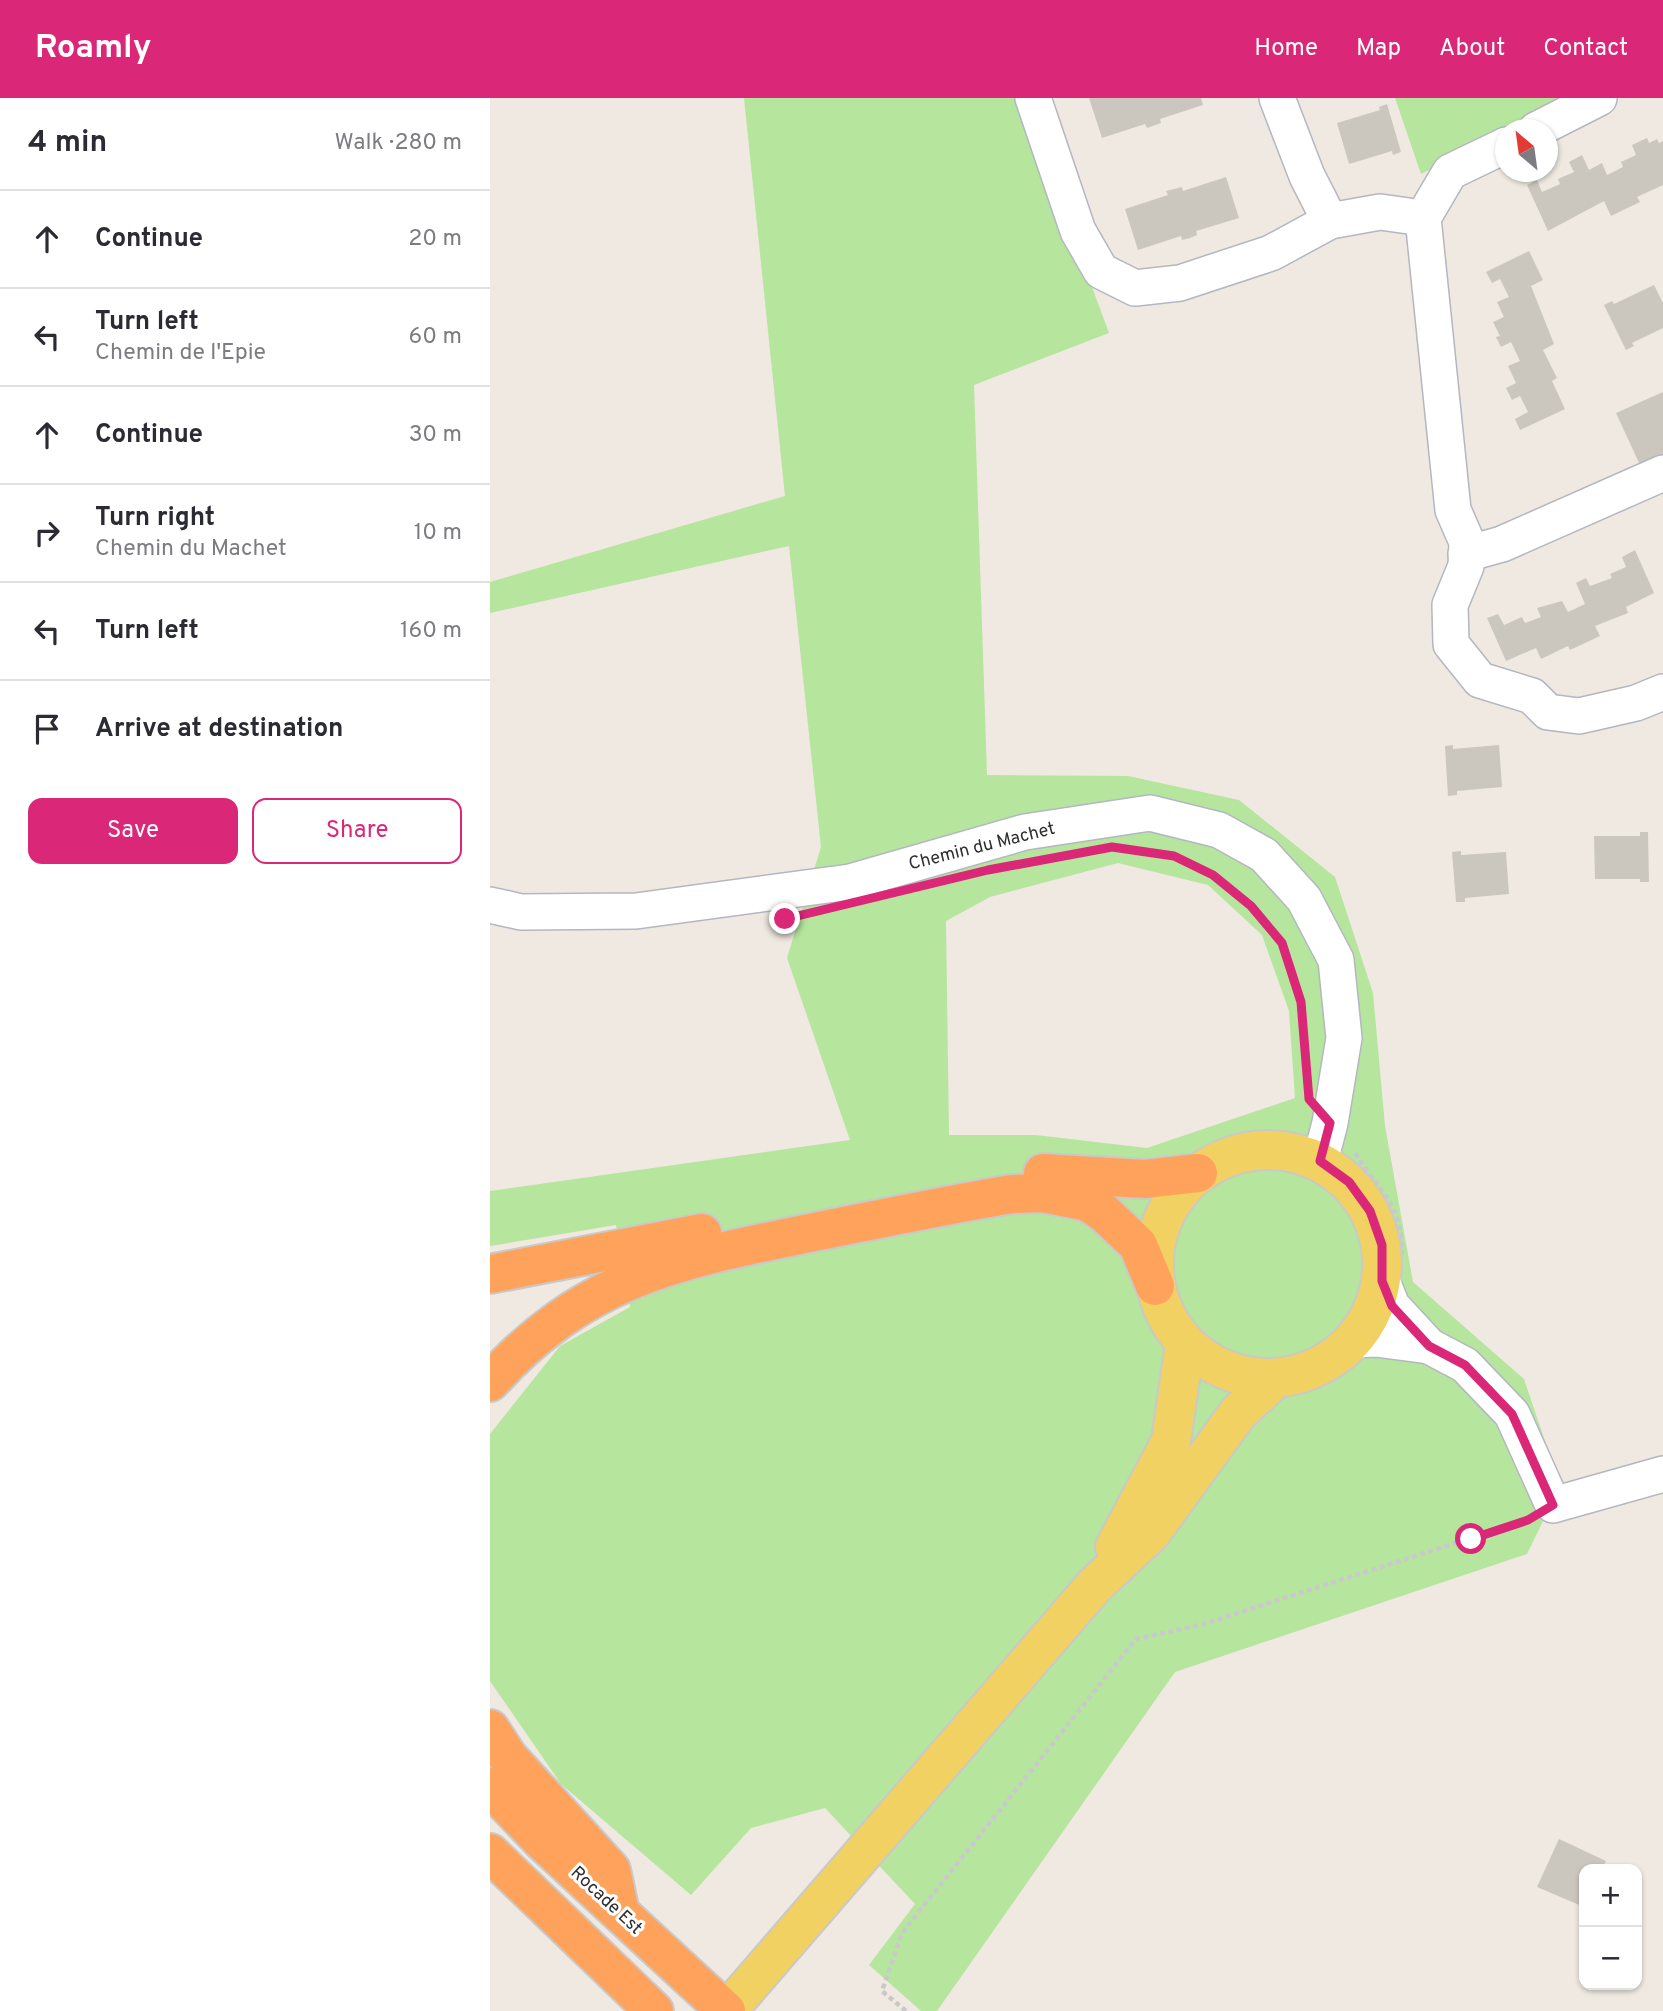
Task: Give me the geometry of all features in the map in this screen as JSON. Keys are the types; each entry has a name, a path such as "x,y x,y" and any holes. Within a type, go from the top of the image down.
{"highway":[{"path":"490,1274 964,1181 1027,1172 1145,1178 1198,1173"},
{"path":"490,1382 520,1349 564,1314 616,1286 677,1261 1012,1194 1043,1193 1088,1202 1138,1245 1155,1286"},
{"path":"490,1729 508,1757 611,1870 621,1915"},
{"name":"Rocade Est","path":"490,1787 621,1915 726,2011"},
{"path":"490,1853 654,2011"}],"main road":[{"path":"1257,1150 1289,1151 1320,1161 1349,1182 1370,1211 1382,1245 1392,1275 1372,1315 1355,1340 1332,1360 1304,1374 1275,1379 1232,1372 1212,1364 1185,1344 1166,1317 1155,1286 1154,1254 1161,1224 1176,1196 1198,1173 1226,1157 1257,1150"},
{"path":"1095,1585 1171,1441 1185,1344"},
{"path":"726,2011 1095,1585 1151,1532 1238,1413 1275,1379"}],"street":[{"path":"1033,98 1078,231 1101,271 1135,288 1180,283 1271,253 1330,221 1380,212 1423,218"},
{"path":"1277,98 1307,176 1330,221"},
{"path":"1558,119 1599,98"},
{"path":"1495,150 1450,172 1423,218 1451,498 1453,510 1467,542 1466,566 1450,605 1451,644 1480,680 1532,696 1548,712 1579,716 1636,703 1663,692"},
{"path":"1466,554 1502,544 1663,473"},
{"name":"Chemin du Machet","path":"490,905 534,912 636,911 850,882 1025,832 1150,813 1219,830 1264,855 1296,890 1336,960 1344,1038 1330,1123 1320,1161"},
{"path":"1392,1275 1392,1306 1429,1346 1465,1365 1512,1414 1553,1505 1663,1474"},
{"path":"1355,1340 1376,1339 1429,1346"}],"path":[{"path":"1124,848 1174,856 1213,875 1251,906 1282,943 1301,1002 1305,1064"},
{"path":"1330,1123 1354,1127 1351,1146 1393,1205 1402,1232 1392,1275"},
{"path":"906,2011 882,1991 902,1933 1136,1639 1204,1624 1482,1535 1528,1520 1553,1505"}],"green space":[{"path":"744,98 1022,98 1109,333 974,385 987,775 1128,776 1239,800 1335,877 1373,993 1385,1126 1413,1282 1524,1379 1560,1486 1527,1554 1175,1672 937,2011 921,2011 869,1965 915,1904 825,1808 751,1828 691,1895 561,1784 490,1681 490,1434 560,1346 630,1307 616,1225 490,1246 490,1191 850,1140 787,958 821,847 789,546 490,613 490,582 785,496","holes":["1118,863 1208,885 1262,935 1289,1011 1295,1098 1147,1148 1036,1135 949,1135 946,921 990,897"]},
{"path":"1395,98 1573,98 1531,119 1495,119 1495,137 1421,174"}],"building":[{"path":"1089,98 1201,98 1203,105 1160,119 1161,123 1147,128 1145,124 1102,138"},
{"path":"1387,104 1401,152 1393,155 1392,151 1349,164 1337,123 1380,110 1379,107"},
{"path":"1647,138 1649,143 1657,139 1659,143 1663,141 1663,185 1637,197 1640,202 1611,216 1604,201 1548,231 1527,185 1538,182 1542,192 1560,184 1558,179 1574,172 1569,162 1582,155 1589,170 1602,163 1607,175 1623,167 1621,162 1636,155 1632,145"},
{"path":"1226,177 1239,218 1196,231 1197,235 1190,238 1182,240 1181,236 1138,250 1125,209 1168,195 1166,191 1182,187 1183,191"},
{"path":"1529,251 1543,280 1531,286 1554,344 1543,350 1557,378 1552,381 1565,409 1520,430 1515,419 1528,412 1520,396 1512,400 1506,388 1516,383 1508,366 1520,361 1511,342 1501,347 1496,337 1500,336 1493,322 1504,317 1497,302 1509,297 1500,279 1492,283 1486,272"},
{"path":"1654,285 1663,303 1663,328 1632,343 1634,346 1626,350 1604,305 1612,301 1614,304"},
{"path":"1663,392 1663,454 1640,465 1616,413"},
{"path":"1635,550 1654,593 1626,607 1628,613 1595,626 1600,636 1570,650 1568,646 1541,659 1536,648 1506,661 1487,618 1498,614 1504,625 1522,617 1525,623 1541,617 1537,608 1562,601 1568,612 1585,604 1576,583 1586,578 1590,586 1612,578 1610,574 1626,567 1622,557"},
{"path":"1453,745 1453,749 1499,745 1502,787 1457,791 1457,795 1448,796 1445,746"},
{"path":"1640,832 1648,832 1649,882 1640,882 1640,879 1595,879 1594,836 1640,836"},
{"path":"1461,851 1461,855 1506,852 1509,894 1465,898 1465,902 1456,902 1452,852"},
{"path":"1559,1839 1606,1861 1604,1864 1579,1864 1579,1905 1537,1887"}],"route":[{"path":"785,919 988,870 1112,847 1174,856 1213,875 1251,906 1282,943 1301,1002 1309,1099 1330,1123 1320,1161 1349,1182 1370,1211 1382,1245 1382,1281 1392,1306 1429,1346 1465,1365 1512,1414 1553,1505 1528,1520 1471,1539"}]}
